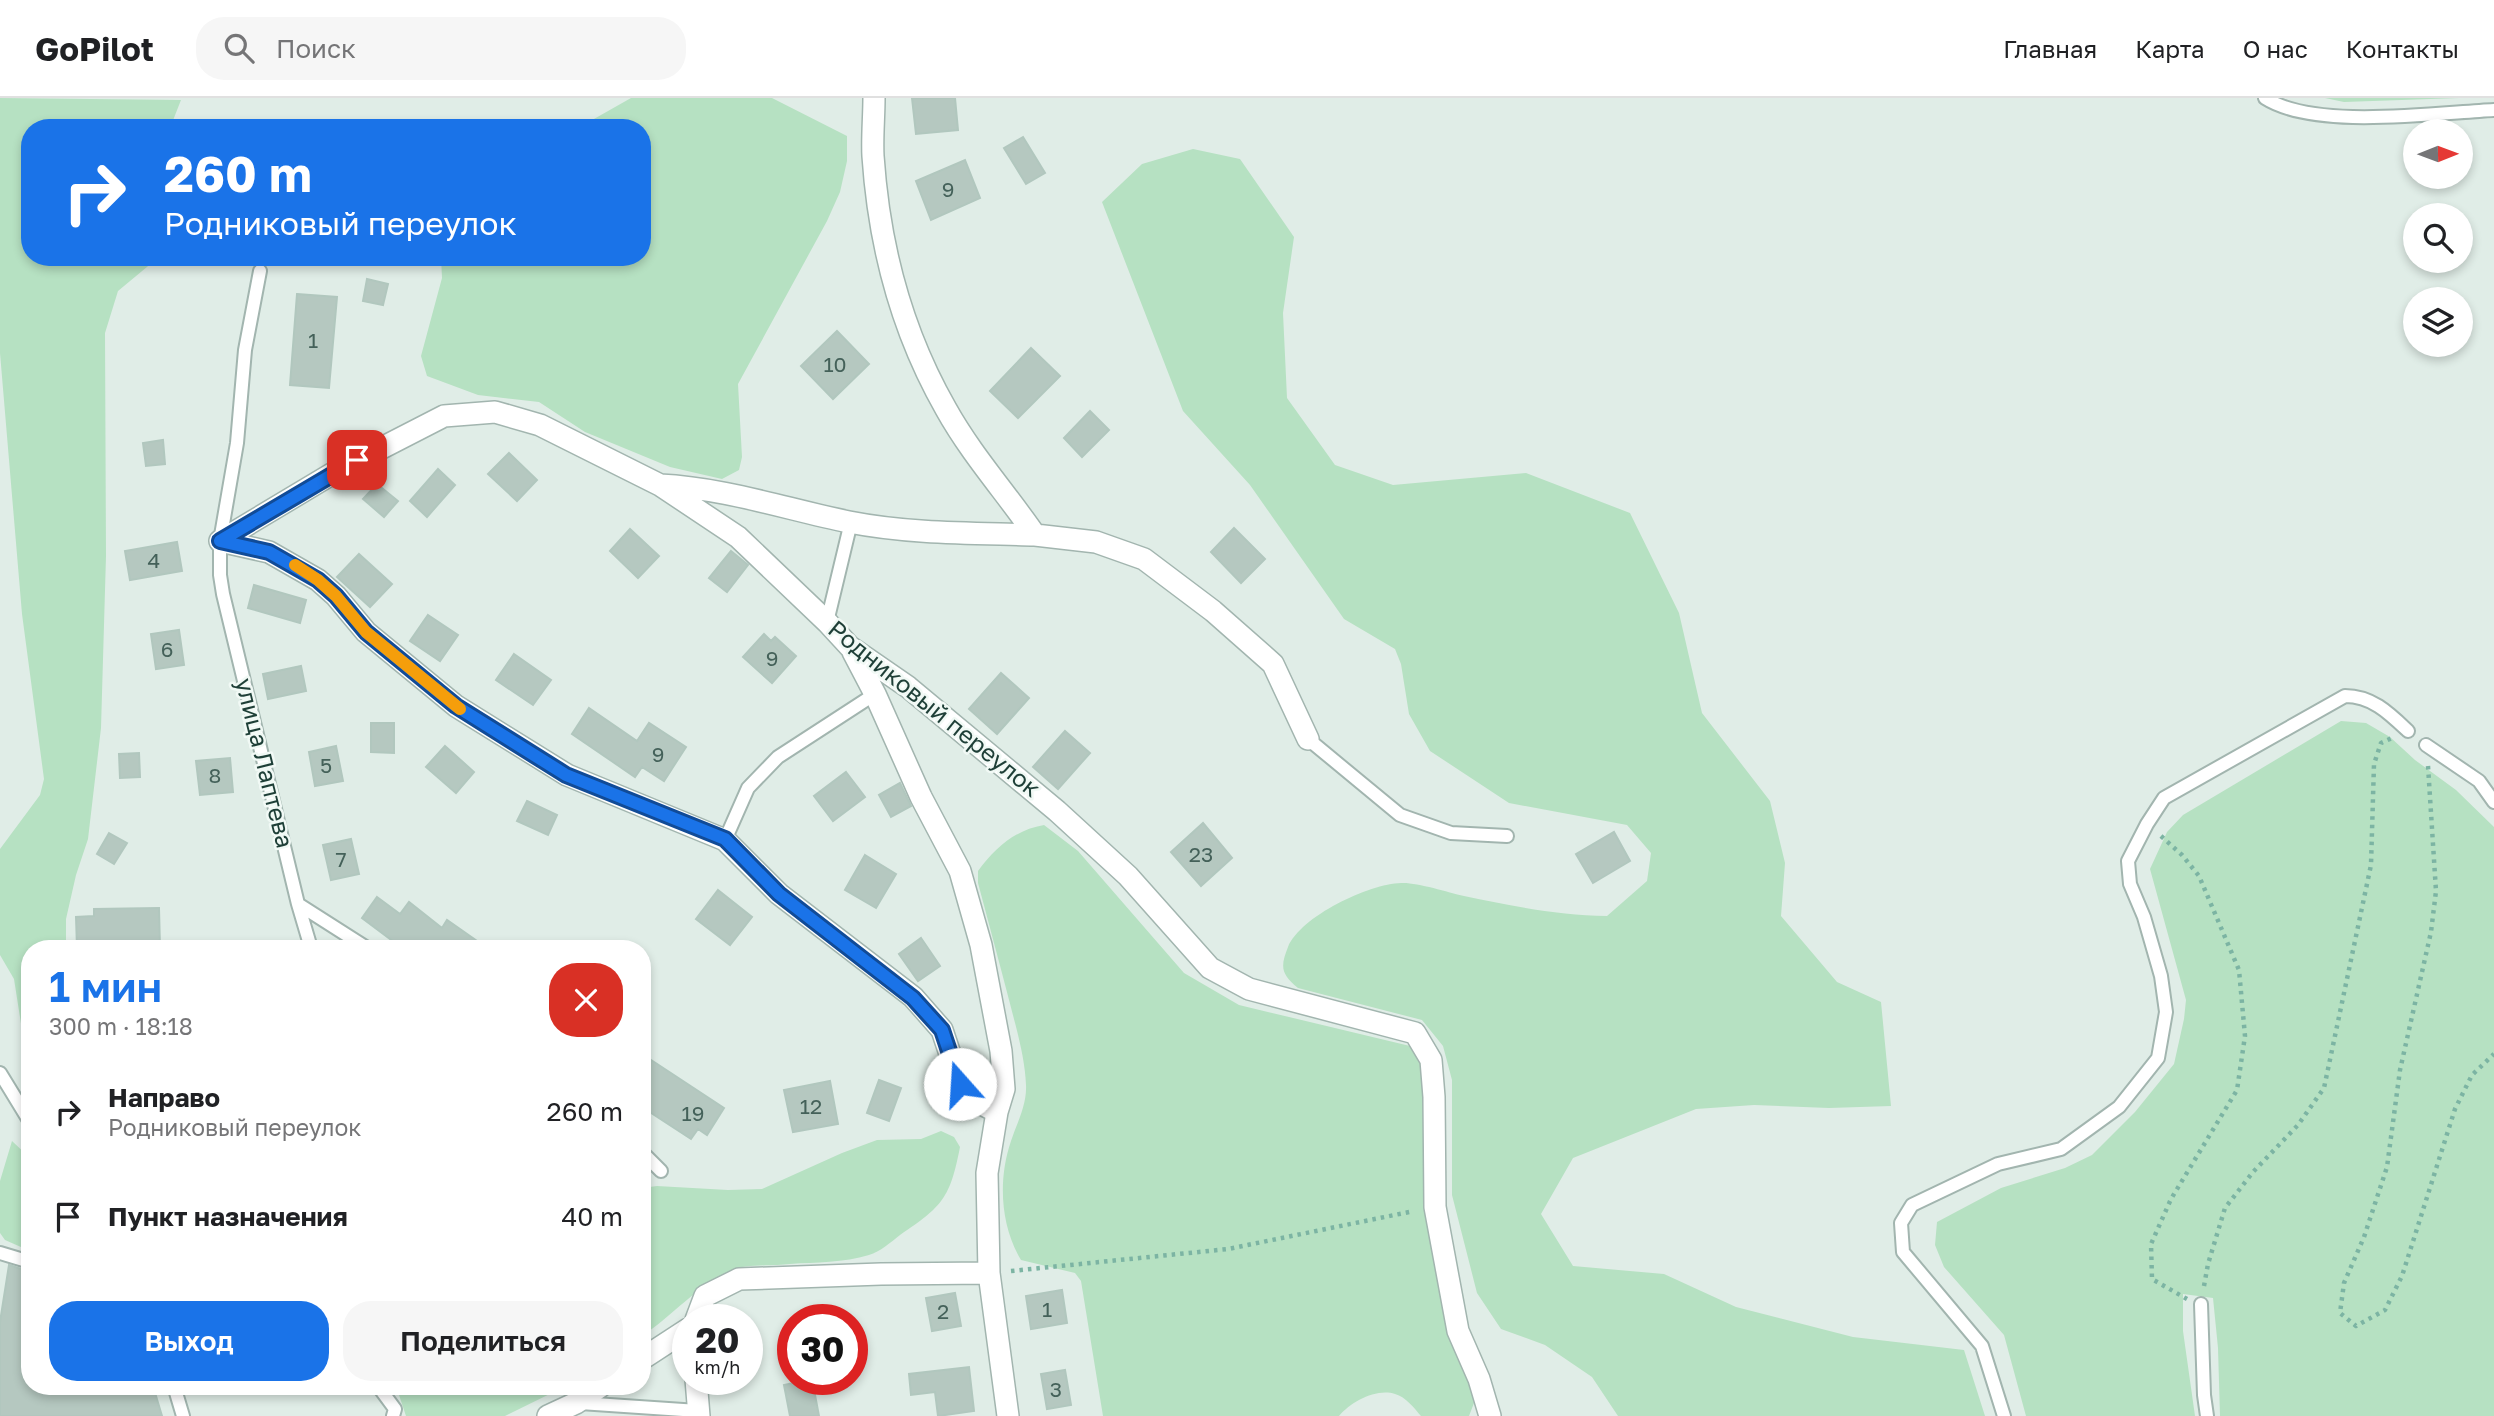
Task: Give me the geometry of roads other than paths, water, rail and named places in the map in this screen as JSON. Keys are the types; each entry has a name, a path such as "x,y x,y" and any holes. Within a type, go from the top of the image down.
{"street":[{"path":"874,98 873,155 878,204 902,315 932,384 947,411 1035,535"},
{"name":"Родниковый переулок","path":"220,541 335,472 444,416 495,412 540,425 660,485 738,537 850,647 908,687 1057,811 1128,876 1210,968 1249,989 1415,1033 1432,1060 1435,1207 1458,1331 1479,1379 1490,1416"},
{"path":"660,485 694,486 851,522 922,532 1035,535 1096,542 1144,559 1213,611 1273,664 1308,738"},
{"path":"220,541 269,552 318,580 336,596 366,632 456,706 566,775 725,839 779,894 913,998 942,1030 960,1084 975,1101 997,1112"},
{"path":"850,647 875,694 920,797 960,871 981,945 1001,1051 1004,1089 997,1112 987,1173 989,1273 1008,1416"},
{"path":"702,1304 705,1296 739,1279 989,1273"},
{"path":"651,1353 672,1339"},
{"path":"548,1416 588,1395"},
{"path":"697,1395 699,1414"}],"lane":[{"path":"2265,98 2278,107 2341,118 2494,110"},
{"name":"улица Лаптева","path":"260,271 244,350 237,443 220,541 223,594 309,940"},
{"path":"827,622 851,522"},
{"path":"725,839 748,788 778,757 875,694"},
{"path":"2004,1416 1982,1346 1903,1252 1901,1223 1912,1205 1998,1164 2061,1149 2119,1108 2158,1058 2166,1012 2161,976 2144,917 2130,884 2128,861 2147,824 2164,799 2345,696 2359,696 2371,701 2408,731"},
{"path":"1308,738 1400,815 1451,834 1507,836"},
{"path":"2426,745 2479,781 2494,802"},
{"path":"298,904 354,940"},
{"path":"0,1073 21,1107"},
{"path":"651,1161 661,1171"},
{"path":"0,1253 21,1259"},
{"path":"2201,1304 2207,1416"},
{"path":"177,1395 183,1416"},
{"path":"384,1395 395,1409 393,1416"},
{"path":"576,1403 699,1414"}]}
